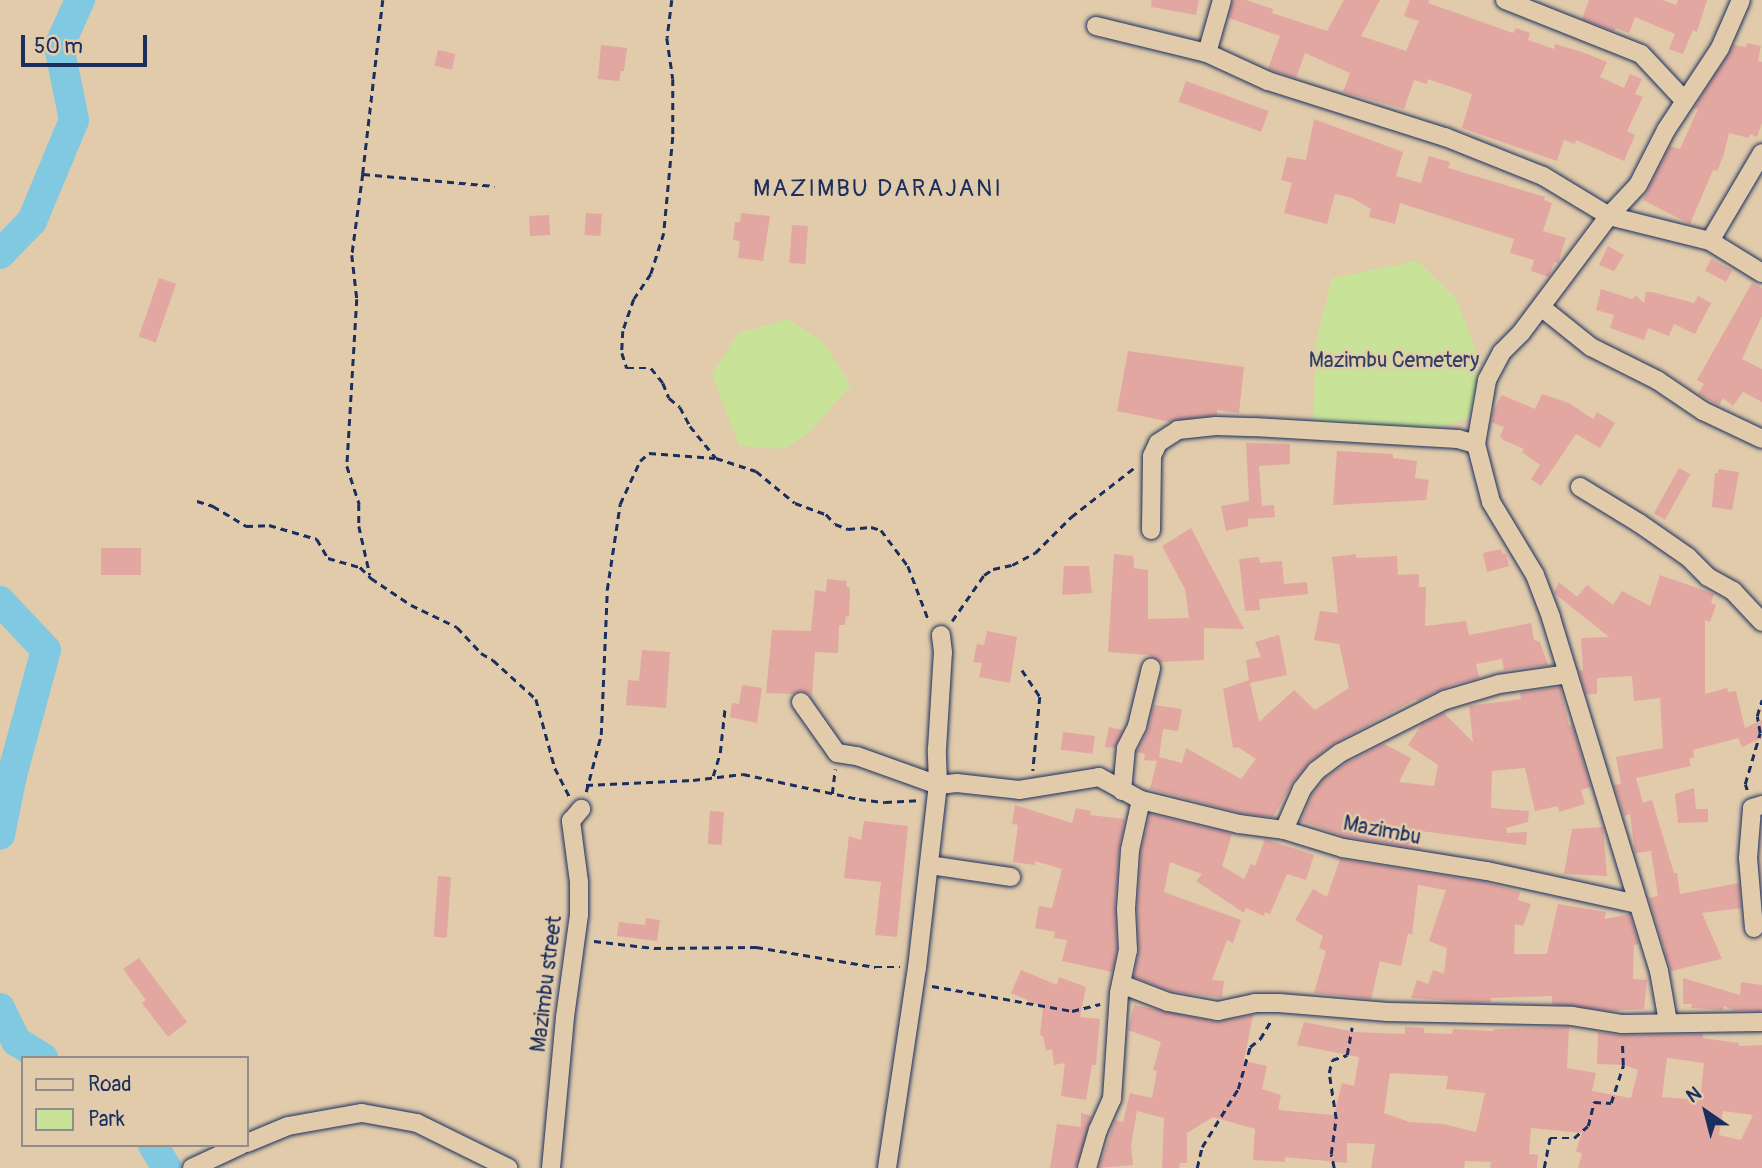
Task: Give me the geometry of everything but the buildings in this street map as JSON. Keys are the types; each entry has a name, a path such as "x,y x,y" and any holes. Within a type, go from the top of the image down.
{"street":[{"path":"1207,53 1222,0"},
{"path":"1505,0 1641,54 1685,100"},
{"path":"1668,1022 1659,971 1568,674 1535,575 1491,502 1476,444 1487,380 1503,352 1541,307 1609,216 1638,185 1685,100 1720,48 1741,0"},
{"path":"1096,26 1207,53 1268,81 1445,137 1543,176 1609,216 1710,241 1762,273"},
{"path":"1710,241 1762,152"},
{"path":"1541,307 1591,347 1657,380 1703,411 1762,439"},
{"path":"1151,530 1152,456 1158,443 1166,435 1178,430 1216,426 1458,439 1476,444"},
{"path":"1580,487 1688,557 1708,577 1733,591 1762,622"},
{"path":"887,1168 916,975 938,788 937,749 943,652 941,635"},
{"path":"1122,790 1126,748 1137,726 1151,668"},
{"path":"1284,830 1302,789 1316,771 1340,753 1445,700 1499,684 1568,674"},
{"path":"801,702 837,753 857,757 938,788"},
{"name":"Mazimbu","path":"938,788 957,783 1018,790 1099,777 1141,800 1240,824 1284,830 1343,848 1487,871 1637,904"},
{"path":"1087,1168 1098,1130 1112,1100 1120,989 1128,950 1130,850 1141,800"},
{"path":"1754,928 1748,858 1757,806"},
{"name":"Mazimbu street","path":"551,1168 565,1017 577,939 579,882 571,821 581,809"},
{"path":"929,865 1011,877"},
{"path":"1120,989 1168,1002 1218,1011 1255,1003 1279,1003 1351,1009 1572,1016 1622,1024 1762,1022"},
{"path":"248,1143 288,1126 362,1113 417,1123 508,1168"},
{"path":"192,1168 236,1147"}],"path":[{"path":"371,578 359,526 359,504 347,466 357,299 352,255 383,0"},
{"path":"672,0 667,38 673,79 673,137 664,233 651,274 629,309 623,331 622,353 627,368 652,368 663,383 669,398 680,407 690,426 716,458"},
{"path":"363,174 494,186"},
{"path":"581,809 601,735 607,590 620,503 640,461 649,453 716,458 756,471 795,503 826,514 835,524 848,529 871,527 881,530 908,566 919,601 941,635 984,575 1035,553 1071,517 1152,456"},
{"path":"197,501 213,506 246,526 269,525 317,539 328,558 360,567 371,578 411,605 457,626 481,653 493,660 536,699 555,768 568,796 581,809"},
{"path":"1022,670 1040,696 1032,788"},
{"path":"1757,806 1745,784 1760,733 1757,716 1762,700"},
{"path":"713,776 720,753 725,708"},
{"path":"832,794 837,753"},
{"path":"586,785 624,781 693,780 743,774 832,794 905,802 926,800 938,788"},
{"path":"577,939 654,948 756,947 916,975 1072,1011 1104,1003 1120,989"},
{"path":"1197,1168 1202,1147 1238,1089 1250,1046 1260,1039 1279,1003"},
{"path":"1334,1168 1331,1154 1336,1119 1329,1073 1332,1060 1347,1055 1352,1036 1351,1009"},
{"path":"1544,1168 1550,1138 1574,1138 1588,1126 1594,1102 1611,1102 1623,1065 1622,1024"}],"green space":[{"name":"Mazimbu Cemetery","path":"1417,261 1456,298 1480,362 1472,416 1404,442 1313,428 1316,343 1332,278"},
{"path":"788,319 822,341 851,385 810,432 785,449 739,446 712,374 738,333"}],"waterway":[{"path":"0,254 32,221 74,120 59,46 80,0"},
{"path":"0,601 46,650 12,775 0,835"},
{"path":"0,1008 16,1041 40,1056"},
{"path":"154,1147 167,1168"}],"district":[{"name":"MAZIMBU DARAJANI","path":"878,189"}]}
